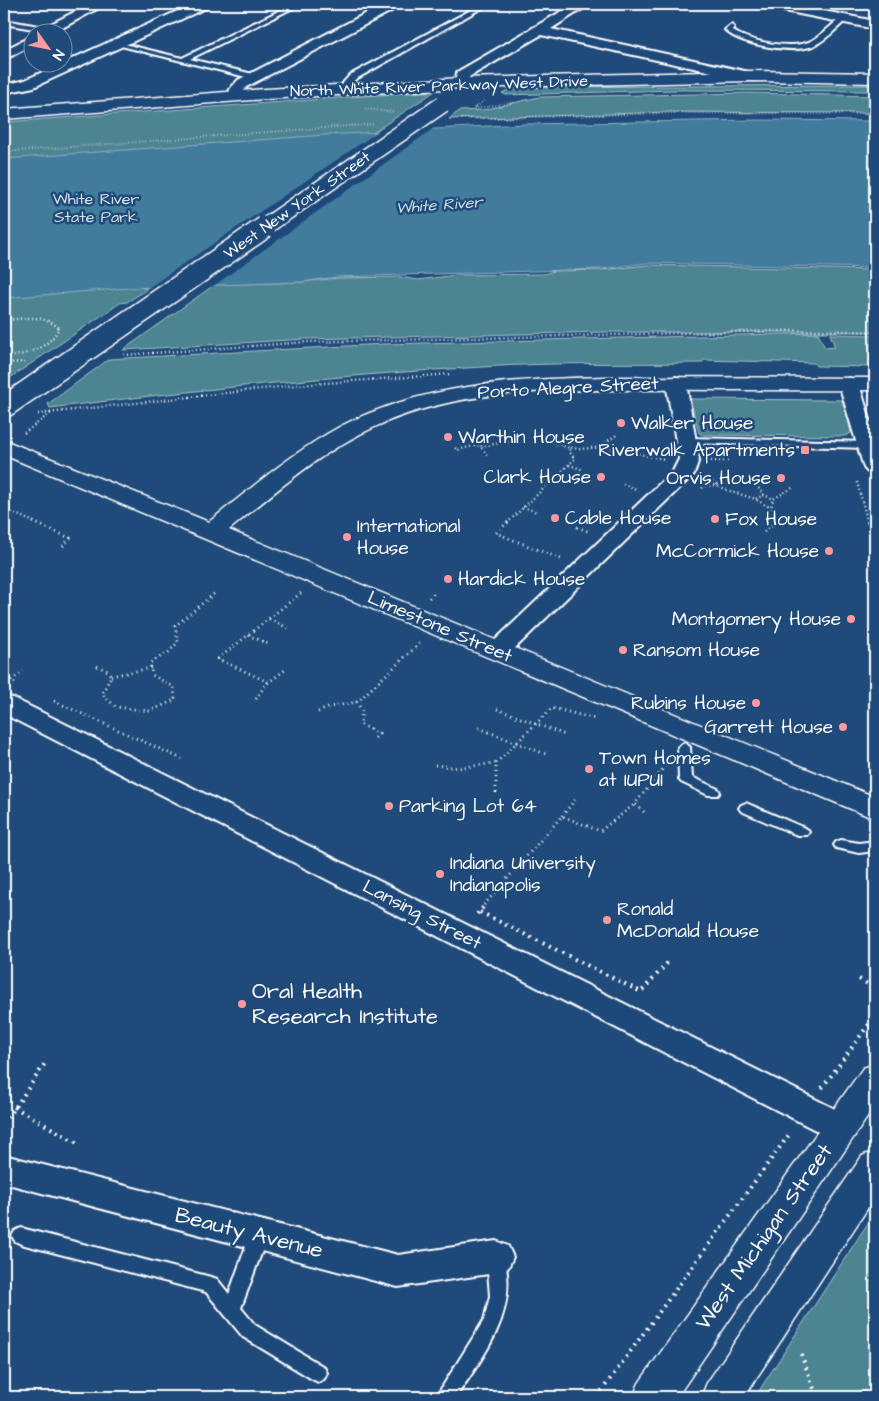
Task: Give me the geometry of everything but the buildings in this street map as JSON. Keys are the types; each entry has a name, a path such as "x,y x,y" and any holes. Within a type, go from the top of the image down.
{"main road":[{"name":"North White River Parkway West Drive","path":"4,114 236,96 462,83 750,76 875,78"},
{"name":"West New York Street","path":"4,407 454,97 462,83"},
{"name":"Porto Alegre Street","path":"211,532 290,469 333,439 370,421 401,409 454,395 513,388 676,383 875,384"},
{"name":"Limestone Street","path":"12,441 211,532 875,809"},
{"name":"West Michigan Street","path":"653,1397 875,1078"},
{"path":"721,1397 875,1167"}],"street":[{"path":"65,22 99,4"},
{"path":"4,89 25,85 203,4"},
{"path":"236,96 237,89 243,83 394,4"},
{"name":"West New York Street","path":"462,83 462,75 583,4"},
{"path":"769,4 875,25"},
{"path":"538,30 750,76"},
{"path":"4,56 22,46"},
{"path":"498,651 678,480 686,469 687,450 676,383"},
{"path":"849,384 872,458"},
{"name":"Lansing Street","path":"12,690 459,934 840,1127"},
{"name":"Beauty Avenue","path":"4,1169 398,1271 496,1257"}],"lane":[{"path":"183,60 298,4"},
{"path":"348,89 347,83 353,77 486,4"},
{"path":"731,27 728,30 736,36 795,48 807,46 815,42 844,19"},
{"path":"4,22 22,26"},
{"path":"116,44 254,77"},
{"path":"687,450 872,458"},
{"path":"684,747 686,779 713,792"},
{"path":"746,808 802,832"},
{"path":"841,845 859,848 875,846"},
{"path":"232,1310 259,1235"},
{"path":"21,1236 211,1285 249,1331 318,1373"},
{"path":"445,1397 478,1346 494,1317 499,1296 496,1257"}],"path":[{"path":"458,120 678,113 875,114"},
{"path":"4,152 378,124"},
{"path":"4,320 35,318 49,320 59,328 55,338 32,352 4,358"},
{"path":"122,355 307,342 819,330 875,332"},
{"path":"4,363 34,361"},
{"path":"12,441 52,412"},
{"path":"535,432 546,442 571,448 588,449 602,446 618,434"},
{"path":"455,448 458,450 477,445 510,442 508,438"},
{"path":"480,446 487,455"},
{"path":"602,446 662,459 687,450 712,460 730,461"},
{"path":"562,560 496,533 569,465 575,458 569,451 571,448"},
{"path":"872,458 852,464 875,546"},
{"path":"710,465 712,460"},
{"path":"569,465 584,470"},
{"path":"708,470 708,479 724,489 755,499 771,508 777,520 764,532"},
{"path":"623,484 637,490"},
{"path":"756,485 764,495 773,499"},
{"path":"771,508 773,499 794,487"},
{"path":"755,499 764,495"},
{"path":"523,507 537,512"},
{"path":"4,509 70,538 63,546"},
{"path":"577,526 591,532"},
{"path":"268,682 218,660 305,590"},
{"path":"427,600 435,592"},
{"path":"111,676 102,694 116,707 150,710 175,700 174,687 152,675 150,663 169,652 178,642 175,626 215,594"},
{"path":"270,619 288,628"},
{"path":"248,635 268,644"},
{"path":"318,712 330,707 357,702 424,640"},
{"path":"98,666 108,671 111,676"},
{"path":"111,676 151,668"},
{"path":"256,699 264,685 285,670"},
{"path":"4,678 12,690 23,671"},
{"path":"47,697 182,759"},
{"path":"357,702 362,712 360,724 379,734 375,738"},
{"path":"435,765 458,768 496,763 534,723 552,708 604,722"},
{"path":"497,709 565,735"},
{"path":"479,728 548,755"},
{"path":"562,816 600,831 635,804 669,761"},
{"path":"496,763 496,793"},
{"path":"459,934 575,800"},
{"path":"635,804 644,812"},
{"path":"480,912 641,992 670,960"},
{"path":"859,979 875,988"},
{"path":"820,1090 875,1016"},
{"path":"4,1124 46,1062"},
{"path":"14,1107 81,1145"},
{"path":"596,1397 795,1126"},
{"path":"801,1354 817,1397"}],"green space":[{"path":"875,85 875,91 674,90 506,95 502,93 515,87"},
{"name":"White River State Park","path":"435,91 143,288 148,289 127,302 120,303 4,382 4,122"},
{"path":"750,93 875,96 875,113 669,112 449,119 459,111 483,110 539,97"},
{"path":"647,265 875,270 875,332 606,332 305,339 123,350 214,285 301,282 338,278 400,277 418,280 456,275 544,274 554,271 602,270"},
{"path":"818,333 825,348 835,347 830,334 875,335 875,367 816,366 814,363 703,360 702,363 510,365 429,370 212,389 50,408 48,404 109,359 384,344"},
{"path":"690,399 844,400 851,433 845,436 703,435 699,433"},
{"path":"875,1212 875,1397 755,1397"}],"water":[{"name":"White River","path":"754,120 875,121 875,268 647,263 602,269 337,277 302,282 129,288 4,298 4,159 325,135 525,124"}],"pier":[{"path":"437,126 212,287 145,290 382,129"}],"place":[{"name":"Walker House","path":"621,423"},
{"name":"Warthin House","path":"448,437"},
{"name":"Riverwalk Apartments","path":"805,450"},
{"name":"Clark House","path":"601,477"},
{"name":"Orvis House","path":"781,478"},
{"name":"Cable House","path":"555,518"},
{"name":"Fox House","path":"715,519"},
{"name":"International House","path":"347,537"},
{"name":"McCormick House","path":"829,551"},
{"name":"Hardick House","path":"448,579"},
{"name":"Montgomery House","path":"851,619"},
{"name":"Ransom House","path":"623,650"},
{"name":"Rubins House","path":"756,703"},
{"name":"Garrett House","path":"843,727"},
{"name":"Town Homes at IUPUI","path":"589,769"},
{"name":"Parking Lot 64","path":"389,806"},
{"name":"Indiana University Indianapolis","path":"440,874"},
{"name":"Ronald McDonald House","path":"607,920"},
{"name":"Oral Health Research Institute","path":"242,1004"}]}
